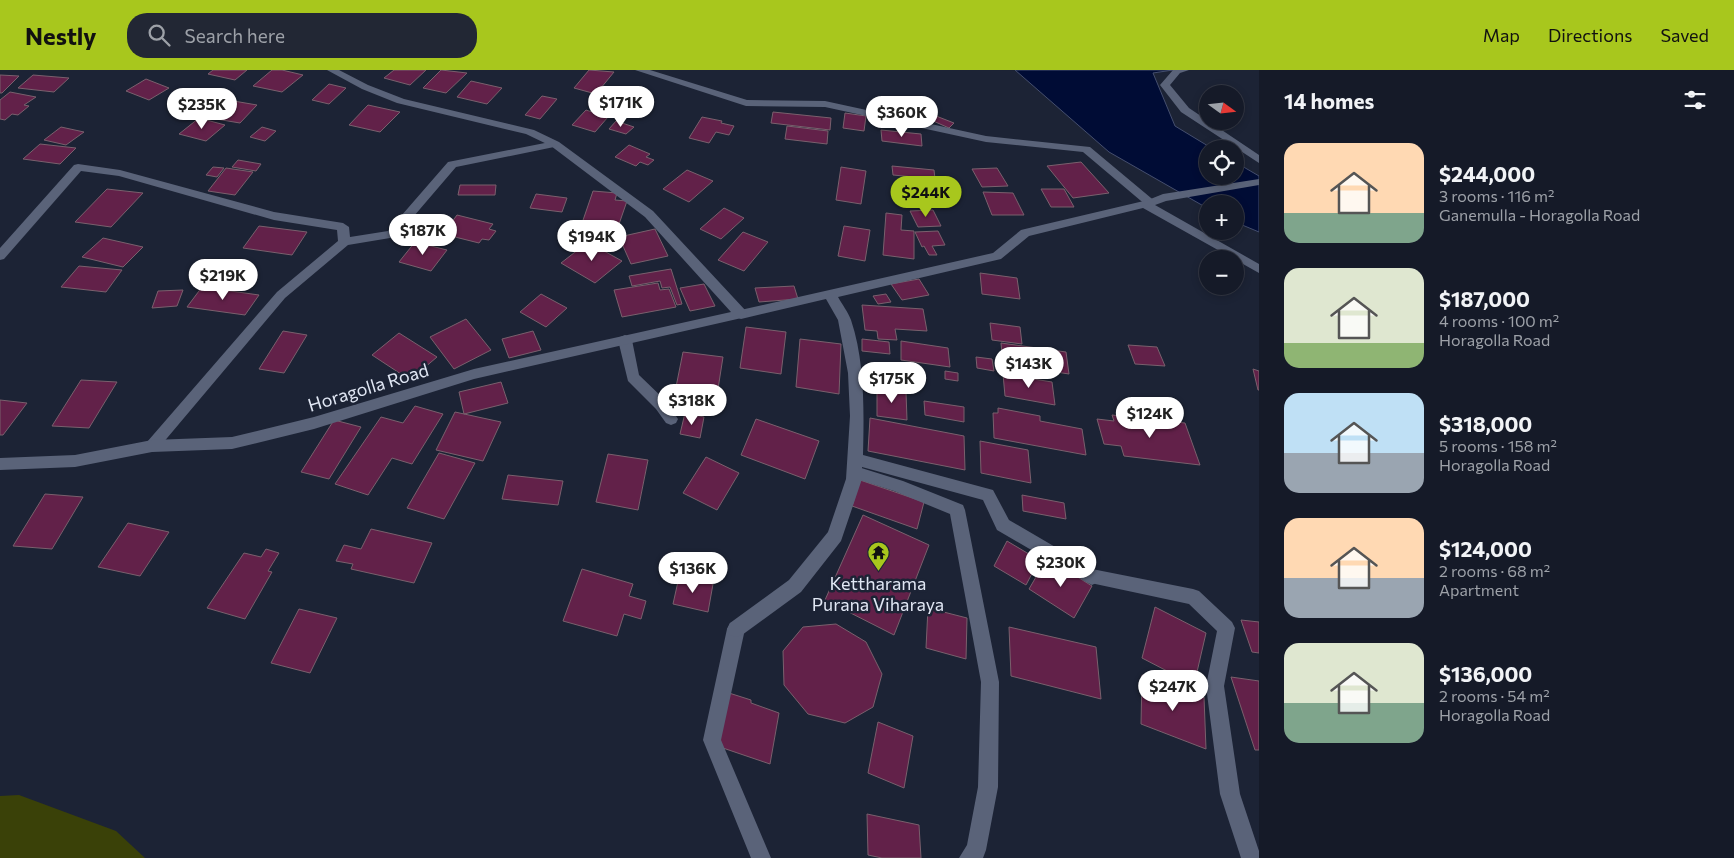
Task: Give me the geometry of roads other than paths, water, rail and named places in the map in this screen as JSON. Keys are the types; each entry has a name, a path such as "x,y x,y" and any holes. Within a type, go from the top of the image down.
{"street":[{"path":"332,70 365,87 401,100 530,132 555,144 649,214 741,314"},
{"path":"640,70 746,102 825,104 986,139 1086,149 1153,202 1259,268"},
{"path":"1184,70 1177,71 1165,85 1185,110 1259,160"},
{"path":"152,446 281,294 344,242 392,234 452,164 555,144"},
{"path":"0,256 78,167 120,173 274,216 343,227 344,242"},
{"name":"Horagolla Road","path":"0,464 75,461 152,446 232,442 314,423 474,374 998,256 1025,233 1153,202 1259,182"},
{"path":"761,858 712,740 736,629 795,586 835,536 854,478 857,416 855,373 844,320 830,294"},
{"path":"625,340 633,377 661,405 670,419"},
{"path":"855,466 988,495 1003,525 1092,576 1193,597 1226,628 1215,686 1230,794 1251,858"},
{"path":"855,466 957,510 990,682 988,787 976,850 970,858"}],"water":[{"path":"1015,70 1173,70 1153,73 1175,126 1199,141 1199,185 1244,185 1244,167 1259,176 1259,232 1244,226 1244,195 1199,195 1199,203 1109,152"}],"place":[{"name":"Kettharama Purana Viharaya","path":"878,572"}]}
